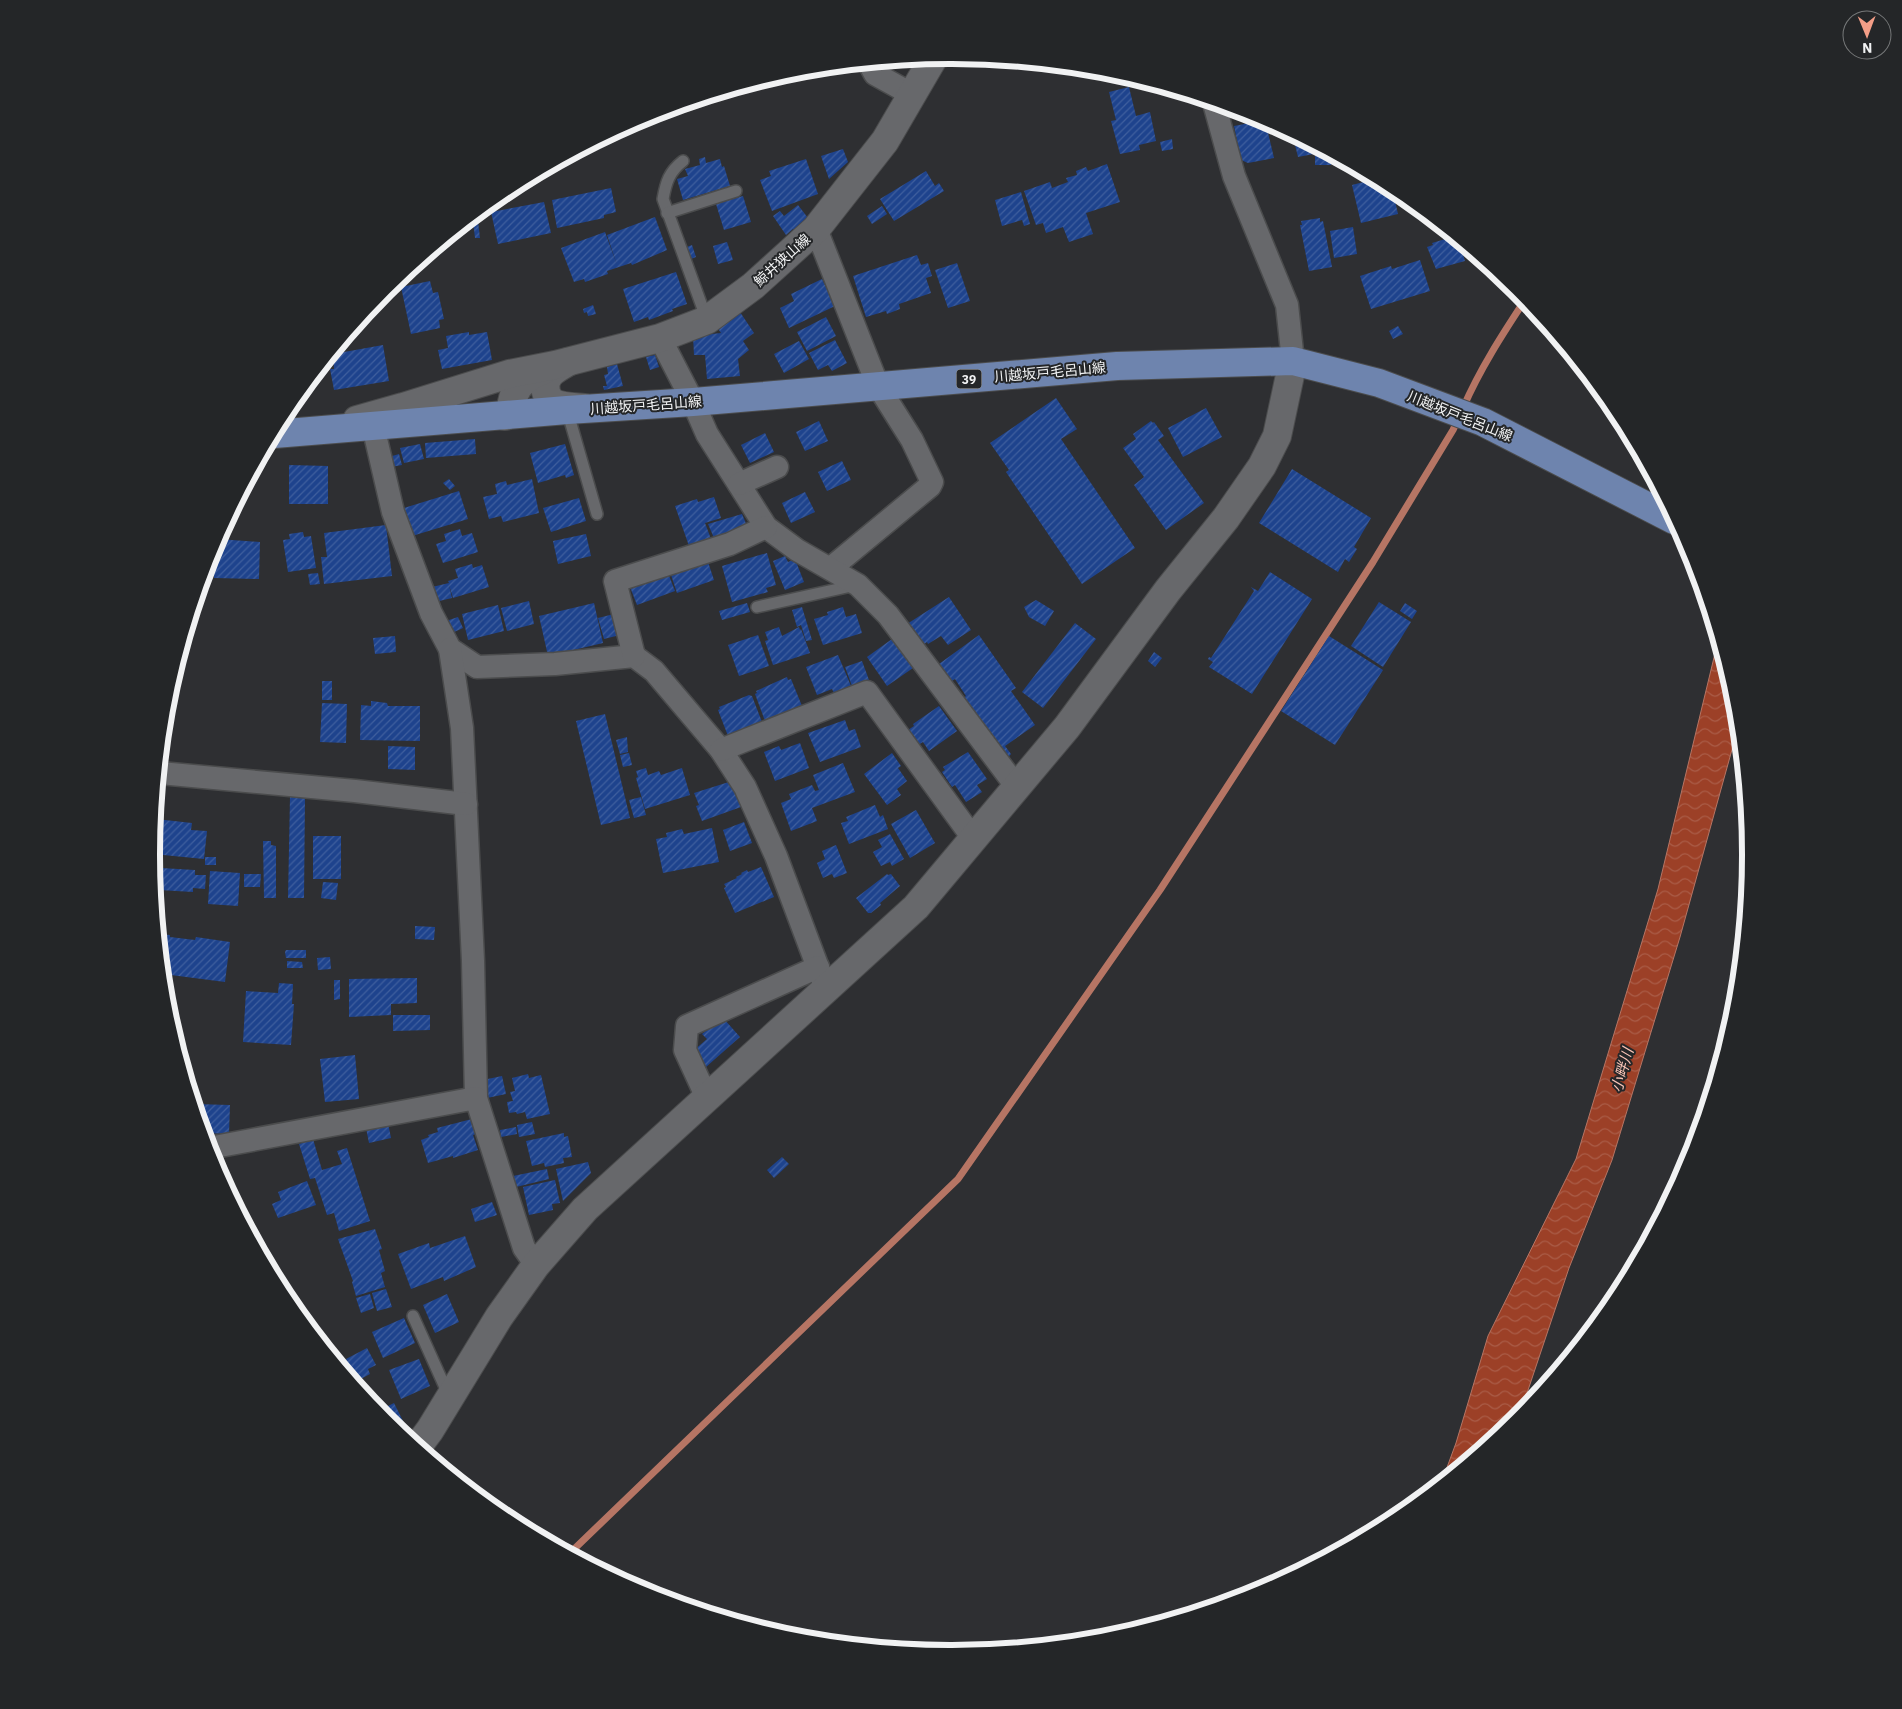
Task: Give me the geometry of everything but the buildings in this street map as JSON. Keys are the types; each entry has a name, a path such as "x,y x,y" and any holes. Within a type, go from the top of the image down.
{"main road":[{"name":"川越坂戸毛呂山線","path":"282,434 567,410 693,402 1117,366 1293,361 1380,383 1483,422 1665,515"}],"street":[{"name":"鯨井狭山線","path":"561,364 660,338 706,320 753,286 816,229 885,141 930,64"},
{"path":"872,68 875,74 913,95"},
{"path":"422,1441 499,1316 536,1266 585,1208 707,1098 822,978 916,907 1067,727 1168,590 1226,518 1262,466 1277,436 1293,361 1287,305 1234,176 1216,110"},
{"path":"816,229 878,386 912,440 932,482 930,486 831,568"},
{"path":"660,338 707,434 766,527 797,550 858,585 888,615 1016,786"},
{"path":"509,374 502,382 498,392 498,402 503,416 509,412 513,396 520,385 540,371 561,364"},
{"path":"283,433 374,416 509,374 561,364"},
{"path":"561,364 548,376 546,390 550,401 571,407 605,408"},
{"path":"376,426 376,439 393,512 432,613 450,649 462,728 473,961 476,1098 524,1248 536,1266"},
{"path":"739,484 777,467"},
{"path":"634,656 615,581 730,544 766,527"},
{"path":"450,649 477,667 555,664 634,656 654,670 721,750 745,786 776,856 822,978"},
{"path":"721,750 867,692 974,838"},
{"path":"165,773 345,790 466,804"},
{"path":"707,1098 685,1050 686,1026 822,978"},
{"path":"216,1147 476,1098"}],"lane":[{"path":"683,161 674,168 666,181 663,199 666,213 706,320"},
{"path":"666,213 736,191"},
{"path":"567,410 597,514"},
{"path":"757,607 858,585"},
{"path":"413,1316 450,1398"}],"water":[{"name":"小畔川","path":"1715,652 1727,700 1734,743 1680,937 1612,1160 1569,1268 1525,1398 1472,1449 1446,1471 1488,1336 1576,1159 1658,889"}],"waterway":[{"path":"1463,408 1484,366 1521,306"},
{"path":"574,1549 958,1179 1160,890 1373,562 1459,417"}]}
